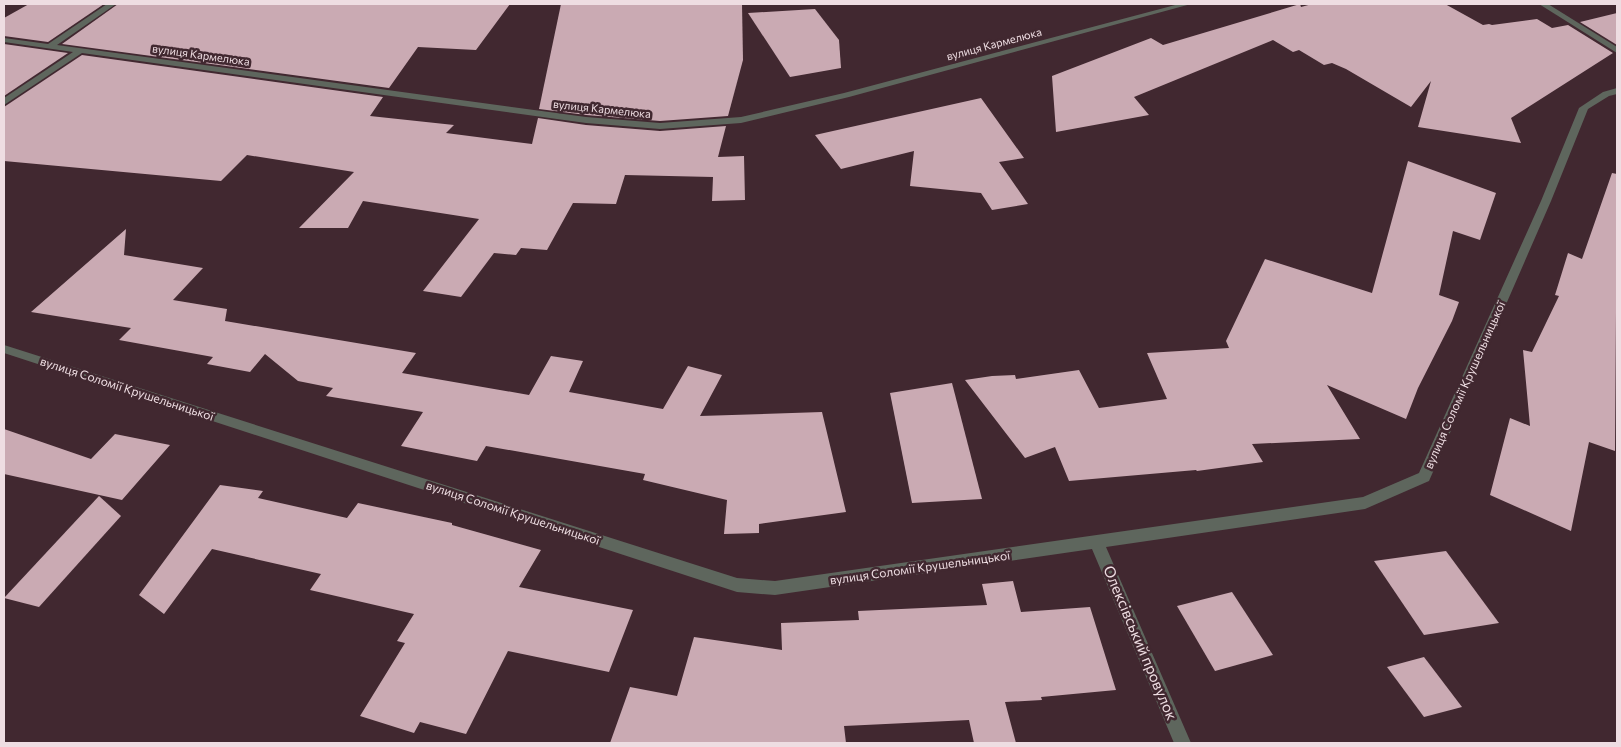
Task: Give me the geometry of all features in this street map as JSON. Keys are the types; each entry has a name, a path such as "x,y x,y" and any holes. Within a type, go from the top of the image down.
{"street":[{"path":"50,46 112,4"},
{"name":"вулиця Кармелюка","path":"4,40 586,120 660,126 741,120 817,102 1187,4"},
{"path":"1543,4 1617,51"},
{"path":"4,102 81,50"},
{"name":"вулиця Соломії Крушельницької","path":"4,349 737,586 775,588 1366,504 1424,477 1546,201 1584,108 1606,94 1617,91"},
{"name":"Олексівський провулок","path":"1097,542 1183,743"}],"building":[{"path":"29,4 104,4 48,42 4,36 4,18"},
{"path":"118,4 510,4 476,50 418,47 389,88 62,44"},
{"path":"561,4 742,4 743,60 728,116 660,121 539,109"},
{"path":"1300,4 1301,7 1312,4 1445,4 1483,25 1537,19 1552,28 1568,25 1613,53 1511,118 1521,143 1418,127 1431,81 1411,107 1346,69 1332,63 1324,65 1299,50 1293,52 1273,40 1134,97 1149,115 1056,132 1052,76 1151,38 1163,45"},
{"path":"815,9 839,40 841,68 790,77 748,13"},
{"path":"1617,13 1617,45 1580,22"},
{"path":"4,44 68,53 4,96"},
{"path":"82,55 383,97 370,116 454,125 446,133 532,144 538,118 586,125 660,131 726,126 718,157 744,156 745,200 712,201 713,177 625,175 616,204 573,203 547,250 521,248 516,255 494,253 461,297 423,291 479,219 363,201 348,228 299,228 354,172 247,155 221,181 4,161 4,107"},
{"path":"981,98 1024,158 999,162 1028,204 992,210 981,193 910,186 914,151 841,169 815,135"},
{"path":"1408,161 1496,193 1480,240 1453,231 1439,295 1459,302 1452,321 1418,388 1406,419 1327,385 1360,439 1252,444 1263,462 1197,471 1069,481 1055,447 1025,458 965,380 1015,375 1016,379 1079,370 1099,408 1167,399 1147,353 1229,348 1226,341 1265,259 1372,293"},
{"path":"1612,173 1617,174 1615,451 1589,442 1571,531 1490,495 1510,418 1530,426 1523,350 1532,352 1559,296 1555,295 1568,253 1582,259"},
{"path":"126,229 124,255 203,268 173,300 227,309 225,321 416,353 402,373 529,395 551,356 583,361 569,392 663,409 688,366 722,375 700,416 822,412 846,512 759,524 759,533 724,534 727,500 643,480 645,474 486,446 477,461 401,446 423,412 326,396 333,388 298,381 265,354 250,372 207,364 213,357 119,340 131,328 31,312"},
{"path":"952,383 982,499 912,503 890,393"},
{"path":"4,429 91,459 115,434 170,445 122,500 4,474"},
{"path":"220,485 263,491 258,498 347,518 358,503 452,523 452,525 541,550 519,587 633,610 609,672 508,651 466,734 420,722 414,733 360,716 405,643 397,641 414,614 310,590 321,574 212,549 164,614 139,595"},
{"path":"99,496 121,516 39,607 4,598"},
{"path":"1446,551 1499,623 1424,635 1374,561"},
{"path":"1013,581 1021,612 1090,607 1116,690 1041,697 1042,700 1005,702 1016,743 974,743 969,720 844,726 846,743 610,743 630,687 677,696 694,637 782,650 781,623 859,620 858,611 987,605 982,584"},
{"path":"1232,592 1273,655 1215,671 1177,606"},
{"path":"1424,657 1462,707 1424,717 1387,667"}]}
